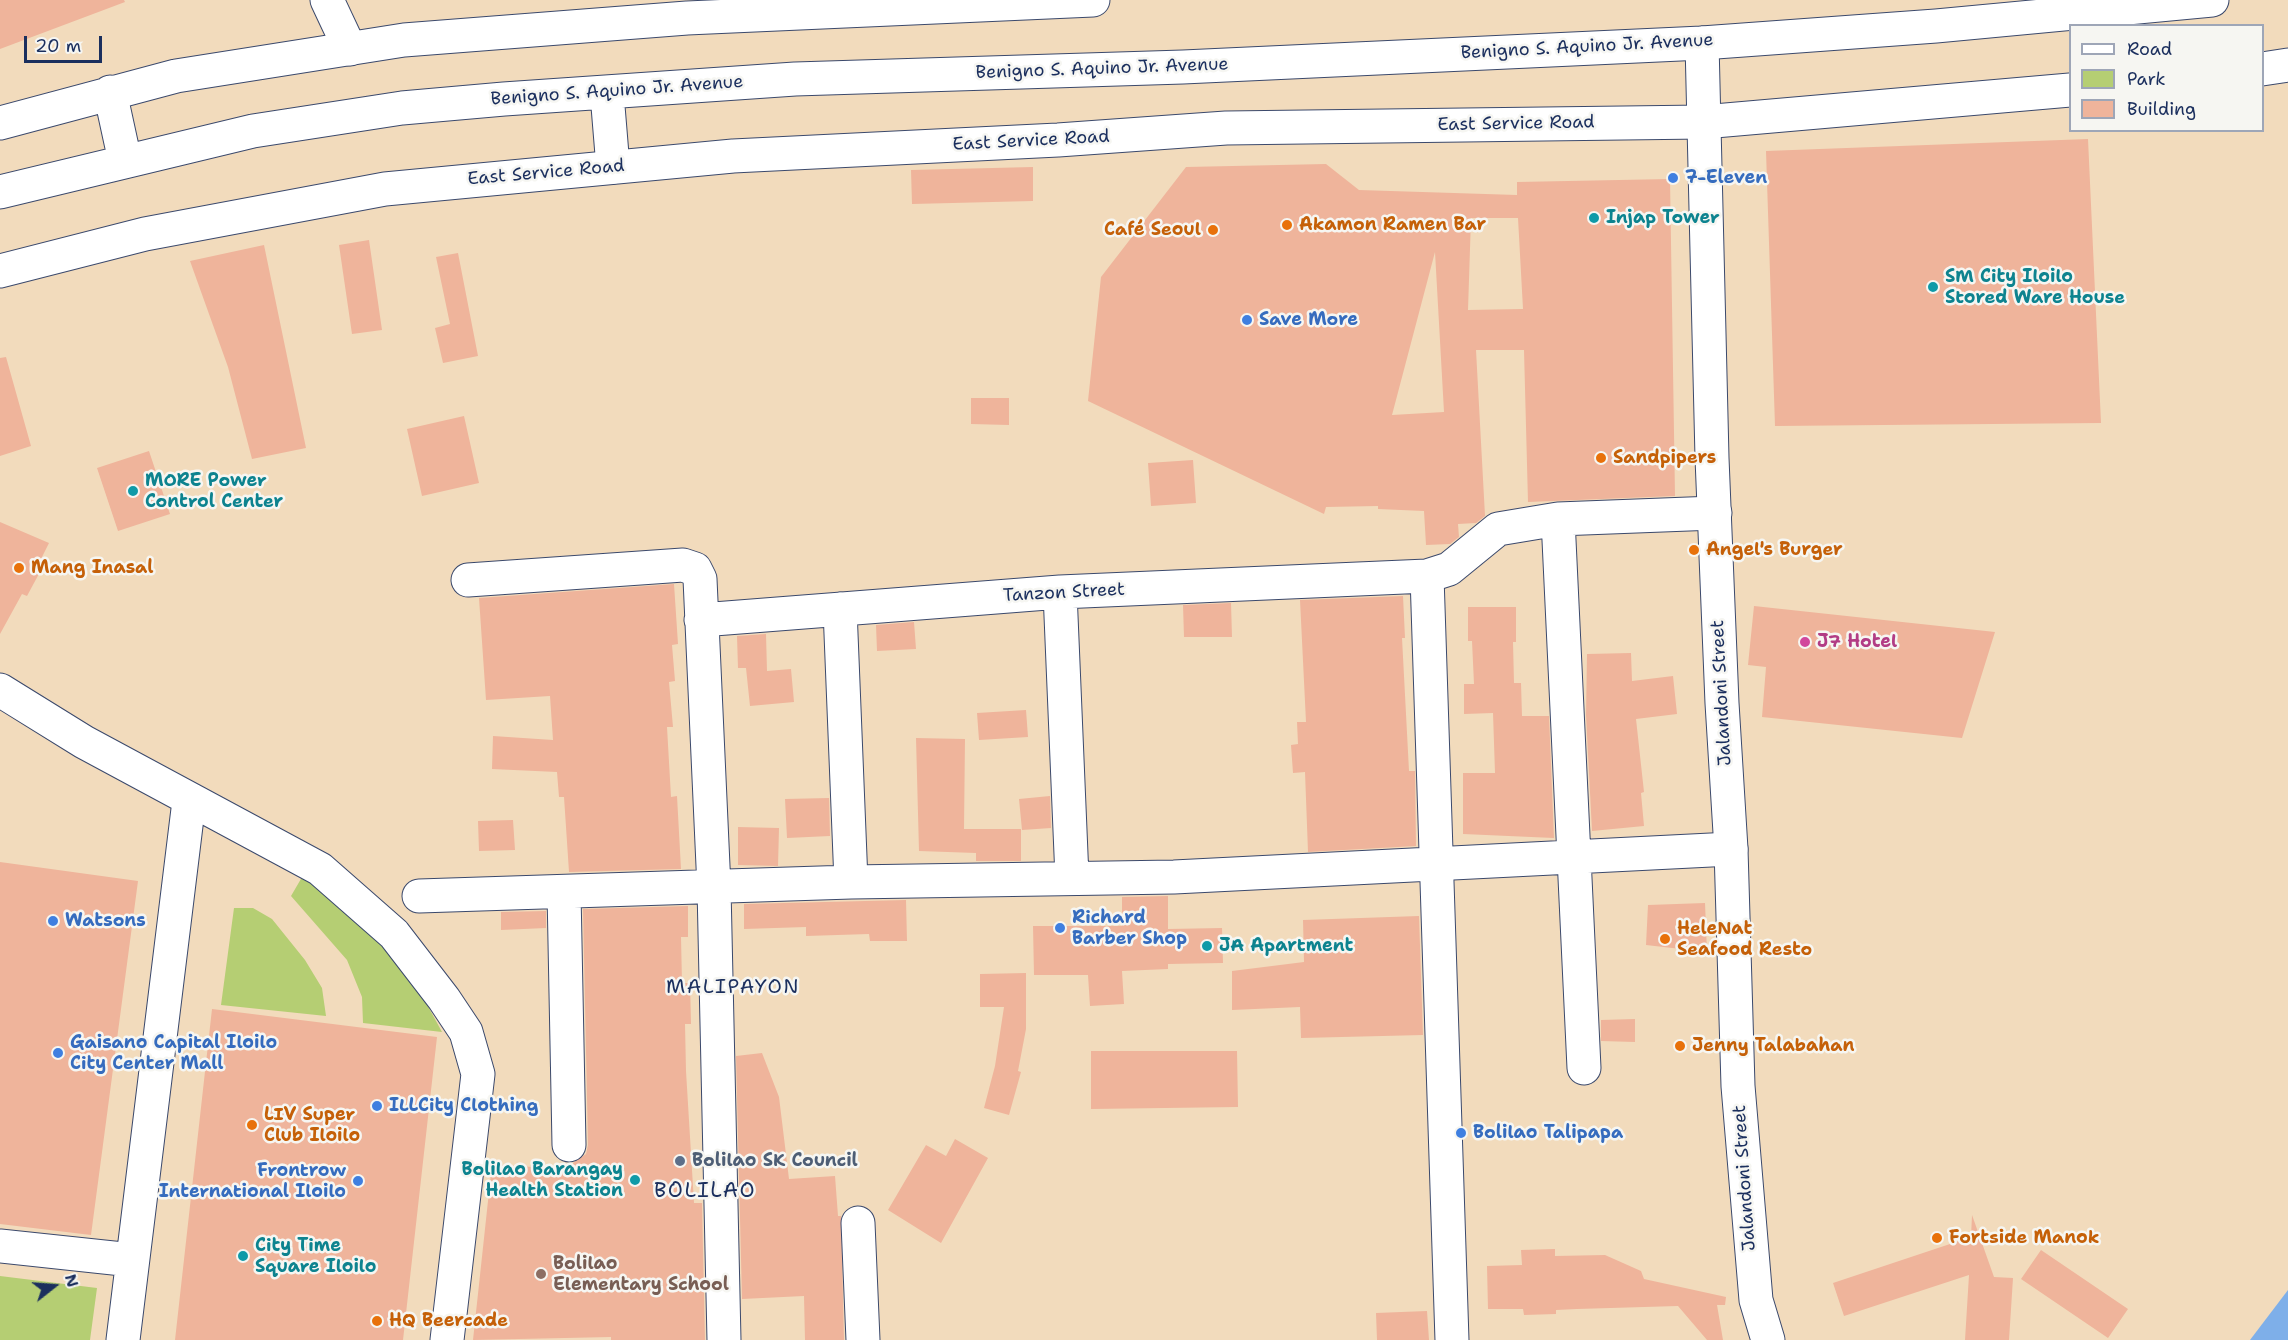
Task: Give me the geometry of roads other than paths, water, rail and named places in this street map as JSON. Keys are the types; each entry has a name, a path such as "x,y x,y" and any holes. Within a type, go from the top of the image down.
{"main road":[{"path":"327,0 350,49"},
{"path":"0,123 176,76 404,40 663,19 1093,0"},
{"name":"Benigno S. Aquino Jr. Avenue","path":"0,192 125,160 253,131 402,108 504,99 607,94 795,79 1183,67 1702,43 1936,26 2212,0"},
{"name":"Jalandoni Street","path":"1702,43 1715,513 1722,703 1731,849 1738,1086 1756,1300 1768,1340"},
{"path":"2264,69 2288,65"},
{"name":"East Service Road","path":"0,271 145,234 385,189 613,166 733,156 1058,140 1226,128 1703,122 2069,90"},
{"path":"110,92 125,160"},
{"path":"607,94 613,166"},
{"path":"1452,1340 1427,576 1449,569 1498,529 1558,519 1715,513"},
{"path":"1558,519 1584,1068"},
{"path":"468,580 683,565 696,569 700,579 714,888 724,1340"},
{"name":"Tanzon Street","path":"701,620 1060,592 1427,576"},
{"path":"1060,592 1072,878"},
{"path":"840,609 851,882"},
{"path":"0,690 84,742 189,801 320,869 394,934 444,999 466,1032 478,1074 447,1340"},
{"path":"123,1340 189,801"},
{"path":"419,896 851,882 1174,878 1731,849"},
{"path":"564,892 569,1145"},
{"path":"858,1223 863,1340"},
{"path":"0,1246 132,1260"}],"water":[{"path":"2288,1290 2288,1340 2250,1340"}],"place":[{"name":"7-Eleven","path":"1673,178"},
{"name":"Injap Tower","path":"1594,218"},
{"name":"Akamon Ramen Bar","path":"1287,225"},
{"name":"Café Seoul","path":"1213,230"},
{"name":"SM City Iloilo Stored Ware House","path":"1933,287"},
{"name":"Save More","path":"1247,320"},
{"name":"Sandpipers","path":"1601,458"},
{"name":"MORE Power Control Center","path":"133,491"},
{"name":"Angel's Burger","path":"1694,550"},
{"name":"Mang Inasal","path":"19,568"},
{"name":"J7 Hotel","path":"1805,642"},
{"name":"Watsons","path":"53,921"},
{"name":"Richard Barber Shop","path":"1060,928"},
{"name":"HeleNat Seafood Resto","path":"1665,939"},
{"name":"JA Apartment","path":"1207,946"},
{"name":"Jenny Talabahan","path":"1680,1046"},
{"name":"Gaisano Capital Iloilo City Center Mall","path":"58,1053"},
{"name":"ILLCity Clothing","path":"377,1106"},
{"name":"LIV Super Club Iloilo","path":"252,1125"},
{"name":"Bolilao Talipapa","path":"1461,1133"},
{"name":"Bolilao SK Council","path":"680,1161"},
{"name":"Bolilao Barangay Health Station","path":"635,1180"},
{"name":"Frontrow International Iloilo","path":"358,1181"},
{"name":"Fortside Manok","path":"1937,1238"},
{"name":"City Time Square Iloilo","path":"243,1256"},
{"name":"Bolilao Elementary School","path":"541,1274"},
{"name":"HQ Beercade","path":"377,1321"}],"district":[{"name":"MALIPAYON","path":"733,988"},
{"name":"BOLILAO","path":"705,1192"}]}
